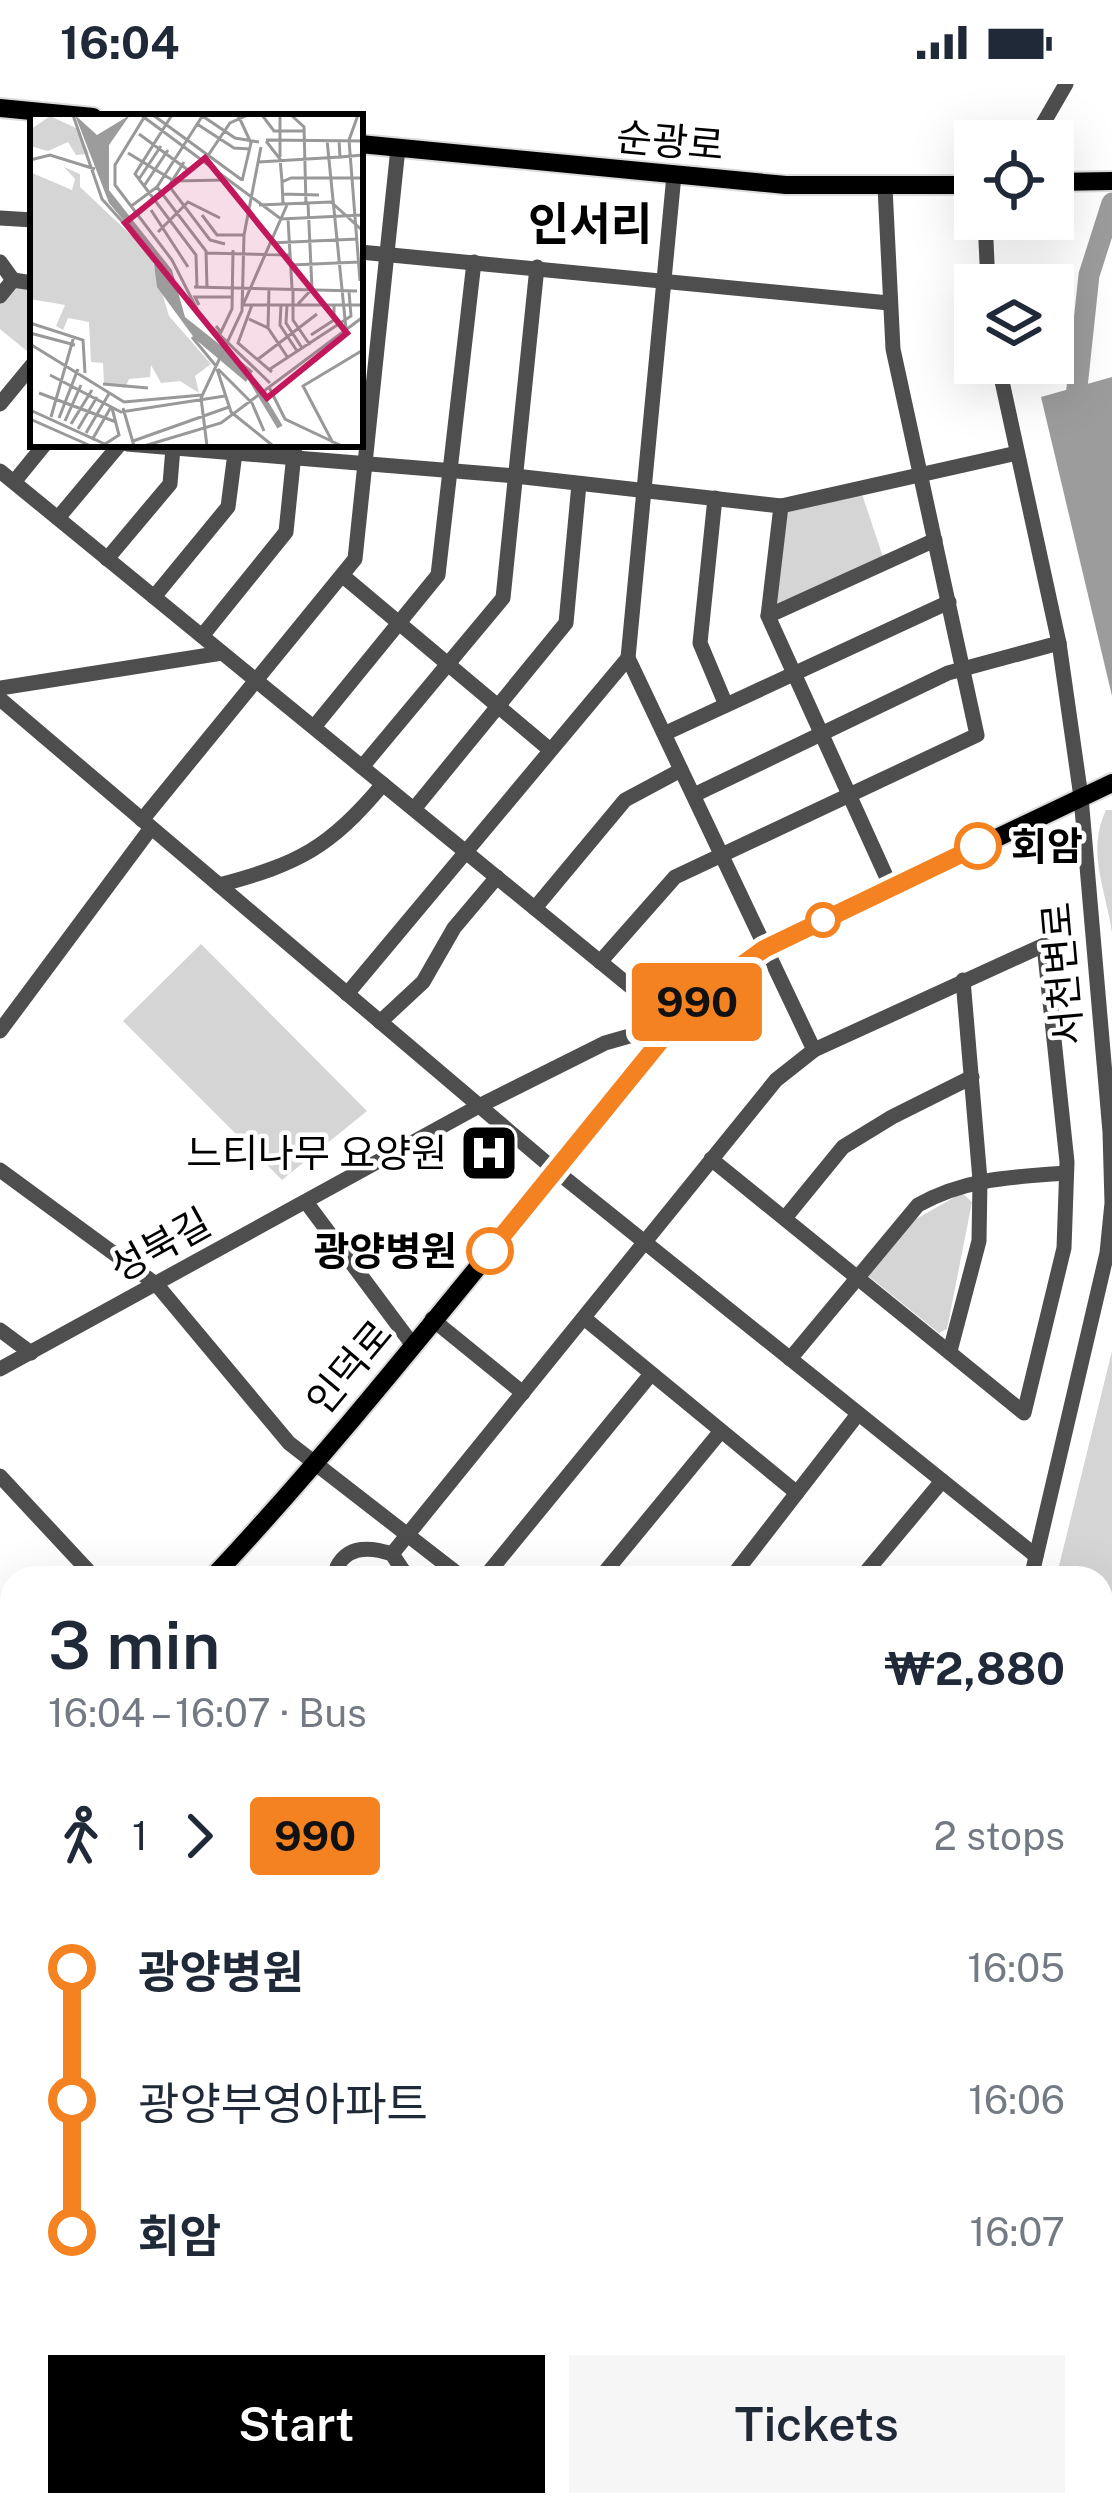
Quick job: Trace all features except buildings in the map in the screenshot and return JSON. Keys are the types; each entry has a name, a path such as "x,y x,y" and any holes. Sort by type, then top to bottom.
{"main road":[{"path":"0,108 62,114"},
{"name":"순광로","path":"363,144 834,187 954,185"},
{"path":"1074,182 1112,181"},
{"name":"인덕로","path":"222,1566 675,1023 721,980 764,949 1110,784"}],"street":[{"path":"1045,120 1066,84"},
{"path":"1,1027 147,824 355,559 398,148"},
{"path":"674,175 628,658 814,1050"},
{"path":"601,962 675,877 977,735 893,349 884,187"},
{"path":"0,218 30,220"},
{"path":"363,252 890,303"},
{"path":"0,262 13,280 30,283"},
{"path":"314,727 438,575 474,262"},
{"path":"362,767 503,598 537,267"},
{"path":"0,296 13,280"},
{"path":"0,404 30,368"},
{"name":"서천변로","path":"1002,384 1059,643 1081,797 1112,1204 1107,1253 1034,1566"},
{"path":"41,447 7,476 675,1023"},
{"path":"58,518 120,447"},
{"path":"160,447 236,453 295,451 367,465 515,476 781,506 1017,453"},
{"path":"107,559 170,484 173,448"},
{"path":"202,636 286,532 295,451"},
{"path":"154,597 228,508 236,453"},
{"path":"414,809 566,623 579,484"},
{"path":"716,498 700,643 726,705"},
{"path":"781,506 768,616 891,887"},
{"path":"768,616 935,540"},
{"path":"343,576 549,749"},
{"path":"666,733 949,602"},
{"path":"694,795 963,668 1059,643"},
{"path":"0,688 223,653"},
{"path":"347,994 628,658"},
{"path":"0,699 556,1171 1036,1556"},
{"path":"535,908 626,800 682,770"},
{"path":"219,885 280,869 310,852 354,819 383,784"},
{"path":"380,1022 423,982 454,928 497,877"},
{"path":"392,1555 524,1393 711,1160 776,1080 814,1050 1044,945 1066,1173 1064,1248 1024,1413 711,1160"},
{"path":"950,1351 980,1241 980,1180 963,980"},
{"name":"성북길","path":"0,1369 479,1106 605,1043 675,1023"},
{"path":"785,1218 843,1147 972,1077"},
{"path":"0,1170 157,1285 289,1442 448,1566"},
{"path":"790,1359 918,1205 980,1180 1066,1173"},
{"path":"306,1202 412,1343"},
{"path":"584,1318 796,1493"},
{"path":"432,1319 524,1393"},
{"path":"0,1330 31,1353"},
{"path":"494,1566 651,1374"},
{"path":"740,1566 858,1414"},
{"path":"611,1566 721,1431"},
{"path":"0,1476 84,1566"},
{"path":"871,1566 942,1481"},
{"path":"338,1566 348,1553 371,1549 392,1555 399,1566"}],"shaded area":[{"path":"13,280 30,283 30,354 0,329 0,296"},
{"path":"1112,377 1112,696 1041,397"},
{"path":"860,488 885,563 768,616 781,506"},
{"path":"1106,810 1112,810 1112,933 1098,856"},
{"path":"201,944 367,1111 282,1180 123,1021"},
{"path":"962,1193 972,1202 947,1329 939,1333 867,1275 916,1219"},
{"path":"1112,1351 1112,1566 1059,1566"}],"waterway":[{"path":"1080,414 1076,397 1089,275 1112,203"}],"bus line":[{"name":"990","path":"490,1251 675,1023 721,980 764,949 978,846"}],"place":[{"name":"회암","path":"978,846"},
{"name":"느티나무 요양원","path":"489,1153"},
{"name":"광양병원","path":"490,1251"}],"district":[{"name":"인서리","path":"590,223"}]}
